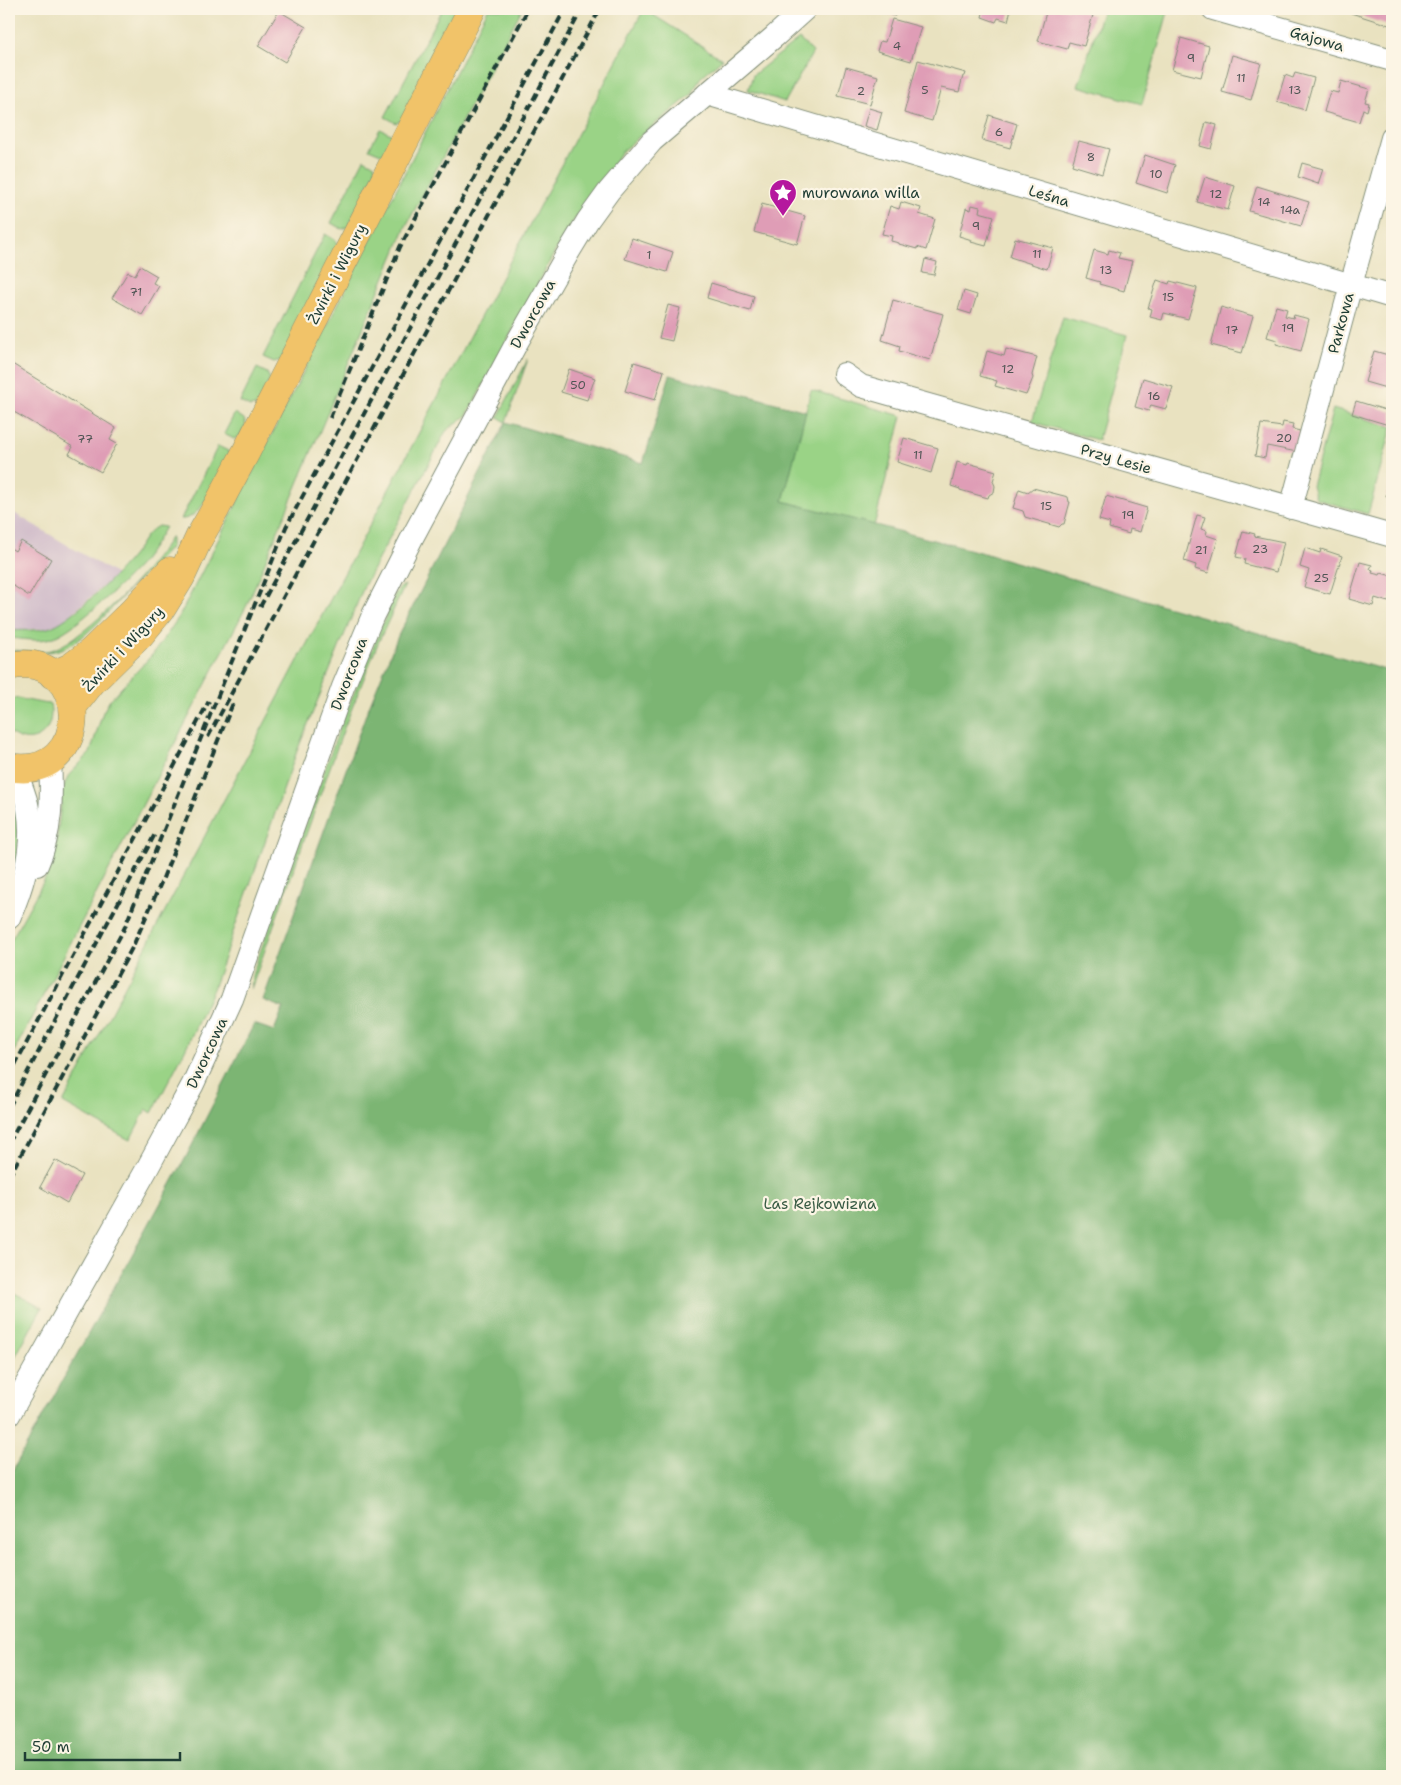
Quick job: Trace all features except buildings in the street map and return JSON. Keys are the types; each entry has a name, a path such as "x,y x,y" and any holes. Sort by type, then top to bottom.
{"main road":[{"name":"Żwirki i Wigury","path":"73,706 87,688 139,636 162,608 181,577 199,538 246,452 472,9"},
{"name":"Żwirki i Wigury","path":"53,674 71,667 103,641 152,592 199,538"},
{"path":"9,666 29,665 39,667 53,674 66,688 73,706 73,722 70,736 62,750 50,760 33,767 12,768"}],"street":[{"name":"Dworcowa","path":"9,1415 193,1084 232,999 343,687 373,615 516,344 588,220 609,191 652,141 805,9"},
{"name":"Gajowa","path":"1214,9 1392,60"},
{"name":"Leśna","path":"707,94 1392,297"},
{"name":"Parkowa","path":"1291,508 1392,138"},
{"name":"Przy Lesie","path":"844,374 861,386 1392,536"},
{"path":"12,904 36,867 45,842 50,809 50,760"},
{"path":"12,768 28,808 30,829 27,862 12,904"}],"shaded area":[{"path":"9,510 116,575 62,622 47,628 9,631"}],"green space":[{"path":"442,9 459,9 403,119 396,123 385,117"},
{"path":"488,9 522,9 406,226 247,605 9,1061 9,944 46,877 55,852 63,789 68,776 90,753 103,712 110,700 153,654 179,617"},
{"path":"644,9 722,59 700,78 692,94 623,150 565,233 467,415 446,431 365,584 297,751 213,989 185,1050 152,1113 146,1109 130,1140 63,1103"},
{"path":"1103,9 1156,9 1168,12 1142,104 1078,86"},
{"path":"799,39 813,52 785,102 748,90 753,75"},
{"path":"380,129 391,134 393,141 388,150 381,154 369,149"},
{"path":"364,159 375,165 375,172 348,227 342,229 331,223"},
{"path":"325,234 335,240 337,246 281,360 274,362 263,357"},
{"path":"1063,317 1127,335 1098,440 1032,422"},
{"path":"528,359 506,422 498,417"},
{"path":"257,368 267,373 270,379 256,406 250,407 240,402"},
{"name":"Las Rejkowizna","path":"670,375 806,411 783,501 991,555 1392,672 1392,1776 9,1776 9,1477 185,1159 254,1024 274,1031 283,1008 263,1000 366,714 398,636 506,422 643,463"},
{"path":"811,390 902,416 874,526 783,501"},
{"path":"1333,409 1392,427 1368,514 1316,499 1312,486"},
{"path":"235,413 244,419 246,425 240,436 234,439 224,434"},
{"path":"218,446 228,451 230,456 222,473 210,494 196,512 189,518 181,519"},
{"path":"158,526 165,527 142,562 112,593 72,626 61,634 46,639 9,638 9,631 48,628 68,617 116,574 147,535"},
{"path":"171,536 171,547 87,633 68,646 58,650 38,652 54,649 83,631 118,600 151,564"},
{"path":"405,585 378,643 344,728 251,989 252,975 340,727 395,594"},
{"path":"9,650 38,652 22,652 9,652"},
{"path":"9,698 50,704 50,722 41,735 27,739 19,738 10,733"},
{"path":"9,790 19,806 22,835 18,863 9,871"},
{"path":"9,1290 42,1308 14,1359 9,1358"}],"railway":[{"path":"330,418 400,247 528,9"},
{"path":"9,1143 124,929 286,527 565,9"},
{"path":"260,607 582,9"},
{"path":"208,737 600,9"},
{"path":"9,1076 209,701"},
{"path":"9,1177 133,946 161,883 233,703"},
{"path":"9,1107 155,834"}],"place":[{"name":"murowana willa","path":"783,217"}]}
